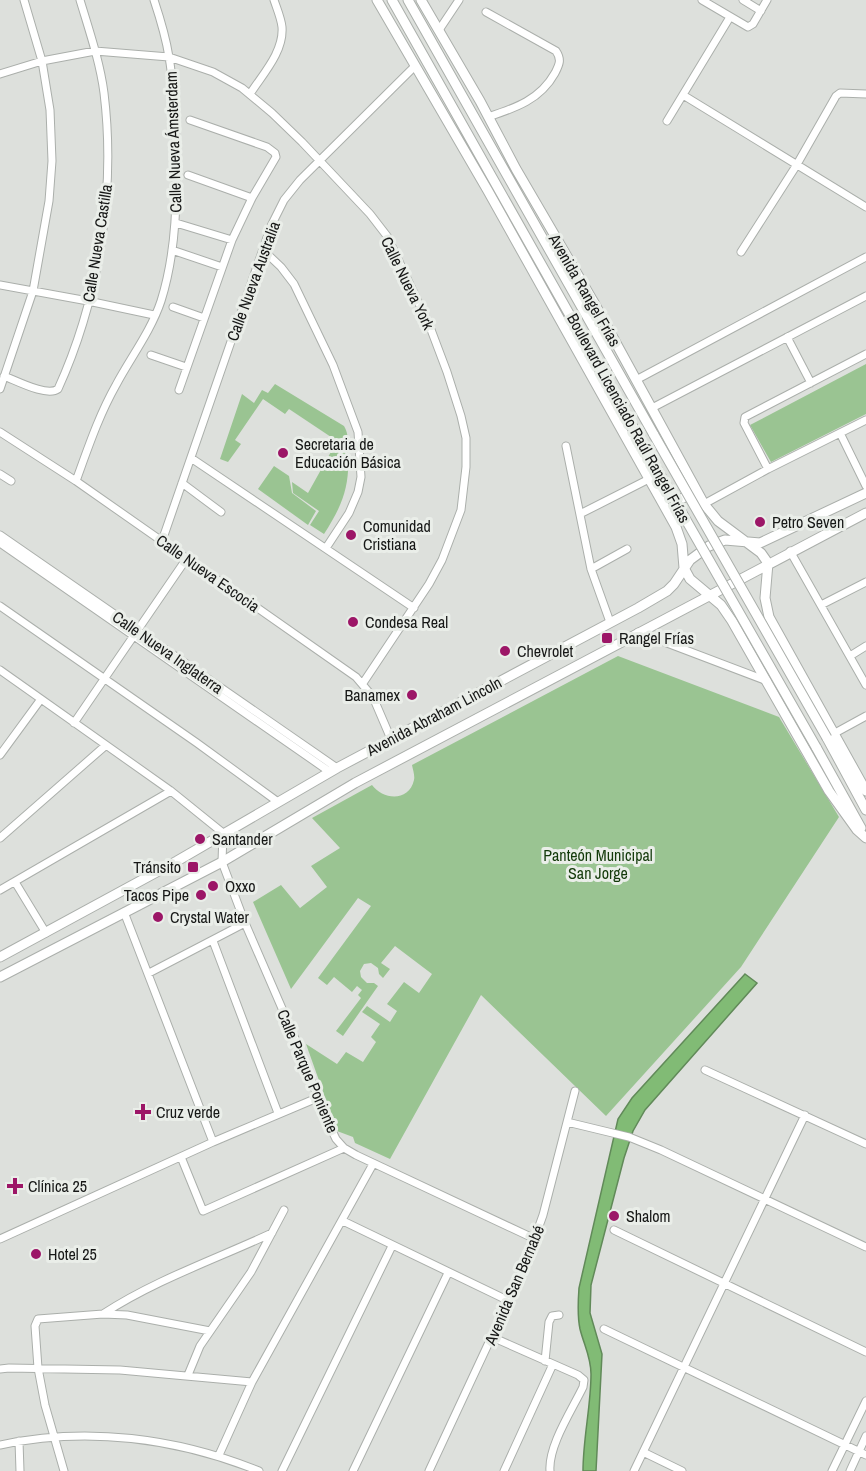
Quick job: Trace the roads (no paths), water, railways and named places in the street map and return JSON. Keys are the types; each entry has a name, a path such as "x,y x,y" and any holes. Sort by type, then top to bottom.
{"main road":[{"path":"377,0 669,513 680,535 684,568 690,579 721,605 732,621 829,791 856,830 866,838"},
{"name":"Boulevard Licenciado Raúl Rangel Frías","path":"392,0 866,838"},
{"name":"Boulevard Licenciado Raúl Rangel Frías","path":"408,0 654,435 831,735 866,810"},
{"name":"Avenida Rangel Frías","path":"421,0 582,281 703,501 718,521 761,553 768,563"},
{"path":"400,15 446,120"},
{"path":"416,15 470,83"},
{"path":"582,281 607,351"},
{"path":"545,294 597,360"},
{"path":"657,492 674,498 684,493 687,488 687,472"},
{"name":"Avenida Abraham Lincoln","path":"0,957 334,770 667,591 696,555 709,546 725,540 760,543 866,493"},
{"path":"669,513 673,505 688,495 703,501"},
{"path":"0,977 222,862 355,783 790,551 866,513"},
{"path":"768,563 765,598 769,617 796,664 831,735 866,791"},
{"path":"764,678 764,667 772,657 785,653 791,655"},
{"path":"764,678 776,681 786,676 796,664"}],"street":[{"path":"0,389 33,291 49,201 52,161 50,110 42,61 24,0"},
{"name":"Calle Nueva Castilla","path":"4,376 45,392 56,392 62,382 85,319 97,258 107,181 107,132 104,92 80,0"},
{"name":"Calle Nueva Ámsterdam","path":"76,481 103,410 146,335 161,301 172,250 176,223 175,120 170,57 154,0"},
{"path":"250,94 275,56 280,43 282,26 274,0"},
{"path":"439,30 459,0"},
{"path":"702,0 748,27 753,24 768,0"},
{"path":"743,0 761,11"},
{"path":"486,12 556,51 560,58 559,65 546,87 527,102 488,117"},
{"path":"667,121 730,17"},
{"name":"Calle Nueva York","path":"0,74 42,61 95,51 170,57 213,72 250,94 302,142 370,214 387,236 430,327 461,416 466,438 466,466 461,510 442,560 414,608 363,683"},
{"name":"Calle Nueva Australia","path":"162,541 271,226 284,200 300,180 415,66"},
{"path":"741,252 796,166 838,93 866,93"},
{"path":"683,95 866,207"},
{"path":"179,390 232,240 276,155 267,147 190,120"},
{"path":"188,175 252,198"},
{"path":"176,223 232,240"},
{"path":"172,250 222,267"},
{"path":"263,250 281,267 294,284 333,365 358,432 361,477 358,492 349,513 326,548"},
{"path":"636,380 866,257"},
{"path":"0,285 154,315"},
{"path":"652,408 866,296"},
{"path":"173,307 204,318"},
{"path":"787,337 811,383"},
{"path":"768,469 744,419 747,415 866,354"},
{"path":"151,355 186,367"},
{"path":"703,501 866,420"},
{"name":"Calle Nueva Escocia","path":"0,432 76,481 363,683 380,711 391,739"},
{"path":"840,433 866,486"},
{"path":"566,446 591,569 610,622"},
{"path":"191,458 414,608"},
{"path":"0,474 11,481"},
{"path":"580,514 649,478"},
{"path":"182,483 221,512"},
{"name":"Calle Nueva Inglaterra","path":"0,535 334,770"},
{"name":"Calle Nueva Inglaterra","path":"0,543 135,632"},
{"path":"591,569 627,549"},
{"path":"790,551 866,685"},
{"path":"74,723 187,558"},
{"path":"821,605 866,582"},
{"path":"0,606 278,802"},
{"path":"638,632 764,678"},
{"path":"850,656 866,646"},
{"path":"0,670 171,791 223,833 222,862"},
{"path":"0,755 41,699"},
{"path":"831,735 866,716"},
{"path":"0,838 105,746"},
{"path":"0,890 171,791"},
{"name":"Calle Parque Poniente","path":"222,862 331,1131 344,1148 536,1239"},
{"path":"15,882 46,933"},
{"path":"124,912 213,1142"},
{"path":"149,973 245,923"},
{"path":"213,941 278,1113"},
{"path":"705,1070 866,1144"},
{"name":"Avenida San Bernabé","path":"429,1471 536,1239 575,1091"},
{"path":"0,1239 278,1113 317,1098"},
{"path":"634,1471 805,1115"},
{"path":"567,1122 629,1137 688,1162 866,1247"},
{"path":"181,1157 203,1211 344,1148"},
{"path":"219,1455 252,1382 374,1164"},
{"path":"188,1375 196,1355 251,1272 284,1210"},
{"path":"343,1221 509,1301"},
{"path":"614,1230 866,1352"},
{"path":"102,1314 151,1287 272,1233"},
{"path":"282,1471 392,1246"},
{"path":"353,1471 448,1273"},
{"path":"64,1471 53,1436 38,1368 36,1321 41,1318 102,1314 128,1315 210,1331"},
{"path":"504,1471 549,1362 549,1322 552,1316 559,1315"},
{"path":"604,1329 862,1453"},
{"path":"492,1337 578,1375 584,1380 583,1387 550,1455 550,1471"},
{"path":"0,1369 120,1370 252,1382"},
{"path":"832,1471 866,1401"},
{"path":"0,1445 53,1436 131,1438 219,1455 259,1471"},
{"path":"850,1471 862,1453 866,1436"},
{"path":"19,1441 20,1471"},
{"path":"643,1452 682,1471"}],"place":[{"name":"Secretaria de Educación Básica","path":"283,453"},
{"name":"Petro Seven","path":"760,522"},
{"name":"Comunidad Cristiana","path":"351,535"},
{"name":"Condesa Real","path":"353,622"},
{"name":"Rangel Frías","path":"607,638"},
{"name":"Chevrolet","path":"505,651"},
{"name":"Banamex","path":"412,695"},
{"name":"Santander","path":"200,839"},
{"name":"Tránsito","path":"193,867"},
{"name":"Oxxo","path":"213,886"},
{"name":"Tacos Pipe","path":"201,895"},
{"name":"Crystal Water","path":"158,917"},
{"name":"Cruz verde","path":"143,1112"},
{"name":"Clínica 25","path":"15,1186"},
{"name":"Shalom","path":"614,1216"},
{"name":"Hotel 25","path":"36,1254"}],"park label":[{"name":"Panteón Municipal San Jorge","path":"598,864"}]}
